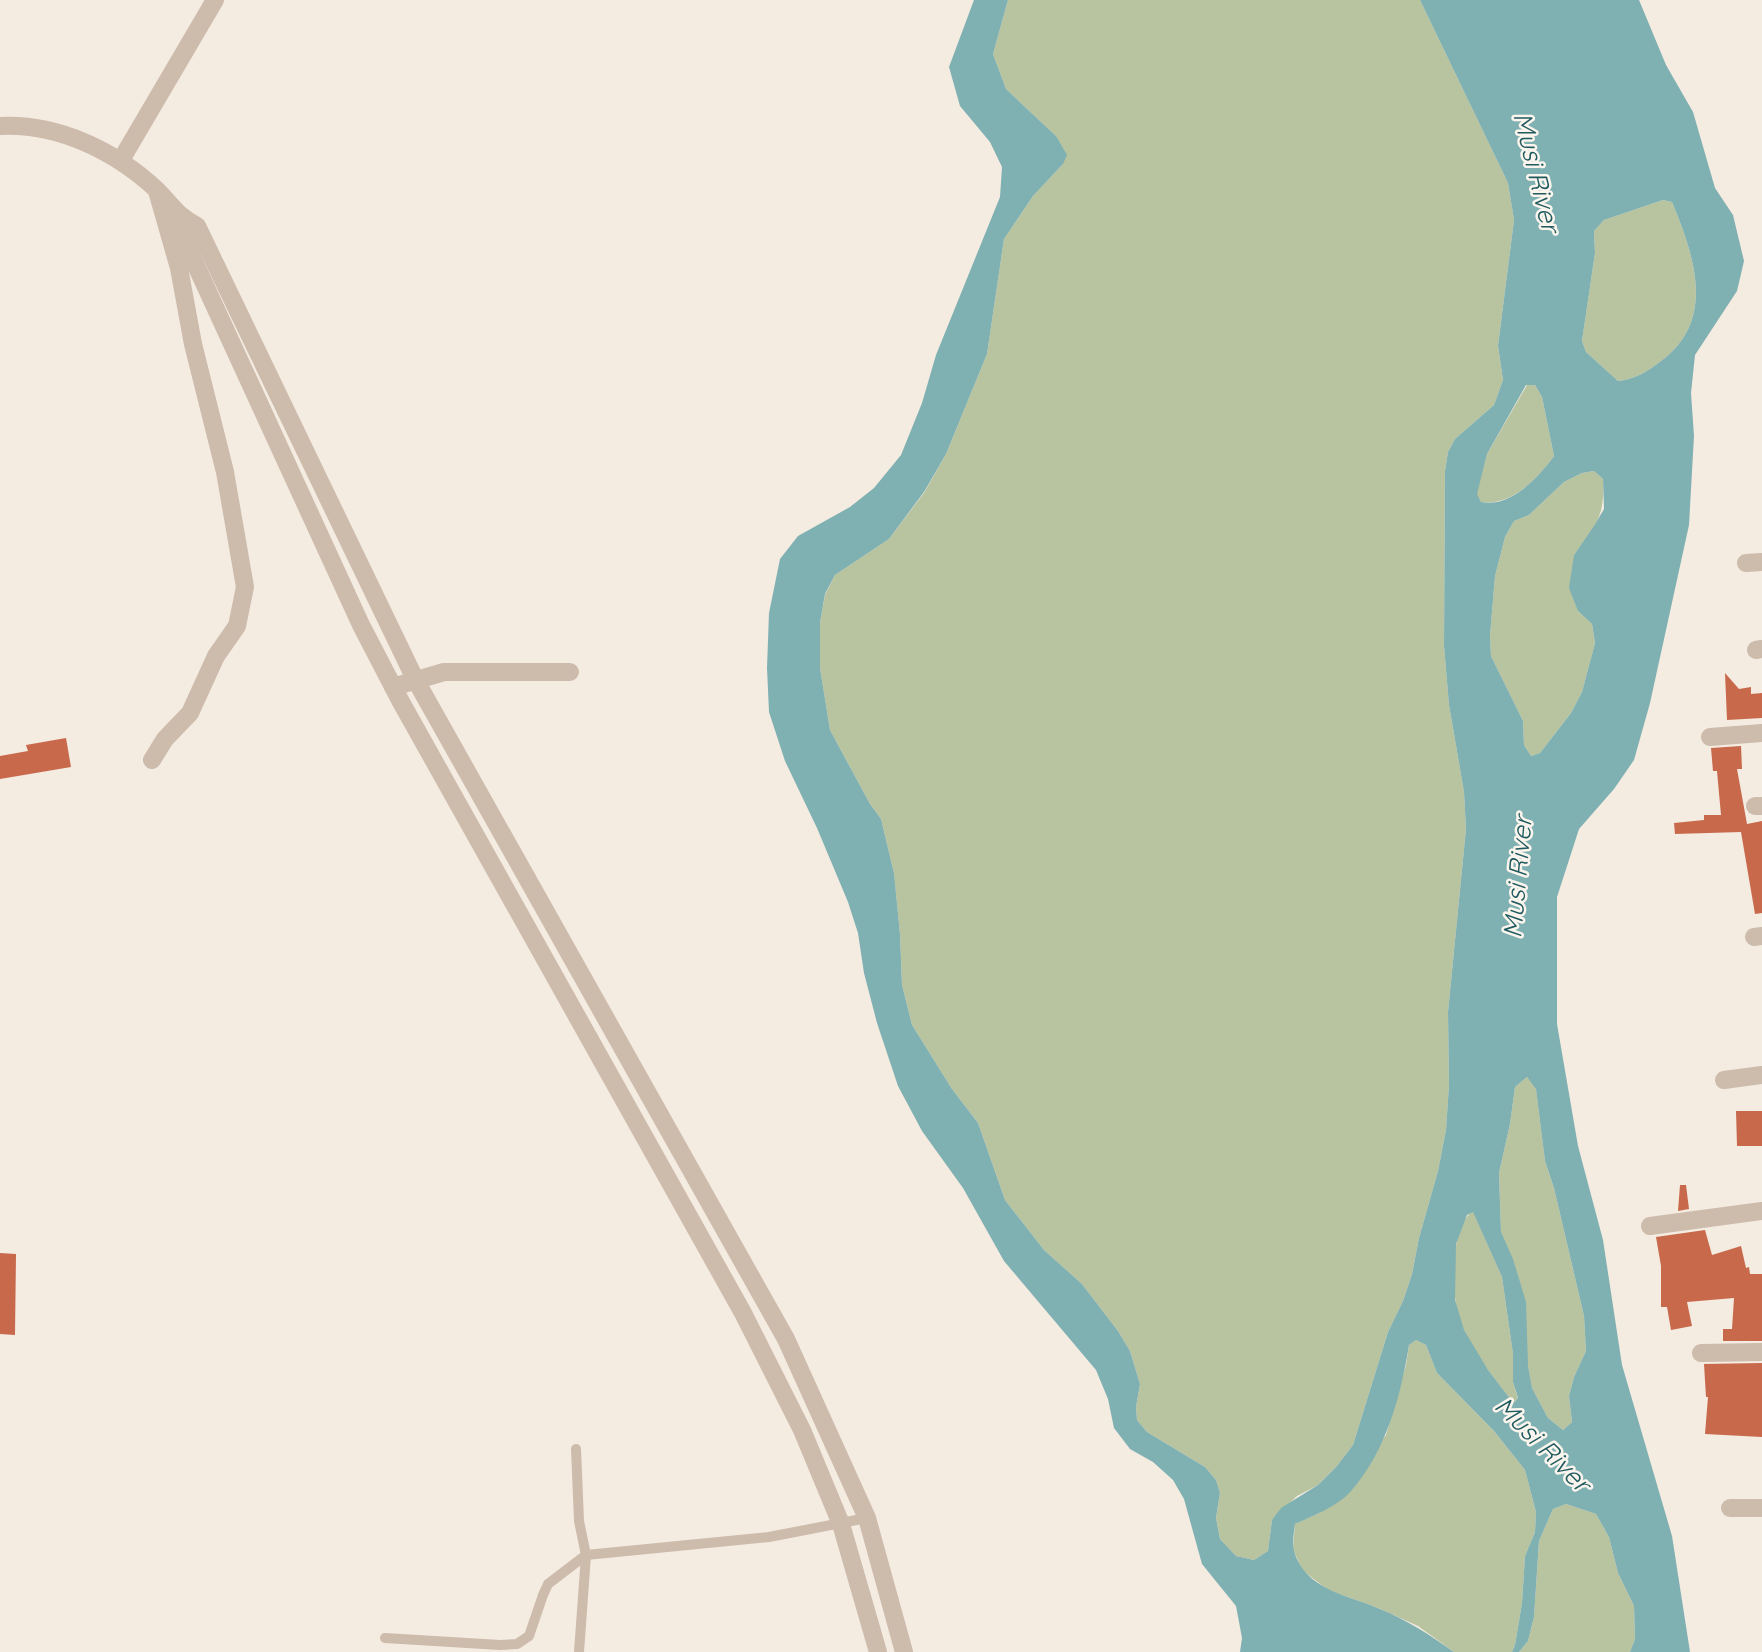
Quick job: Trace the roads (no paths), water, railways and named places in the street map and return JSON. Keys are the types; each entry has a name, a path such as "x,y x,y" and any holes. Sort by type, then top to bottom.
{"street":[{"path":"121,160 215,0"},
{"path":"0,126 13,125 60,132 121,160 157,191 182,219 197,226 415,679 786,1339 867,1518 904,1652"},
{"path":"152,760 165,739 190,713 216,656 236,626 245,587 225,472 193,344 179,268 157,191"},
{"path":"182,219 182,235 361,625 393,687 743,1313 802,1430 841,1524 878,1652"},
{"path":"393,687 444,672 570,672"},
{"path":"1710,737 1762,733"},
{"path":"1724,1080 1762,1075"},
{"path":"1650,1226 1762,1212"},
{"path":"1702,1353 1762,1352"},
{"path":"1730,1508 1762,1508"}],"lane":[{"path":"576,1448 579,1521 586,1556 579,1652"},
{"path":"385,1638 517,1644 529,1636 548,1584 586,1556 769,1537 867,1518"}],"water":[{"name":"Musi River","path":"974,0 1008,0 993,54 1006,89 1056,136 1067,155 1063,164 1033,196 1004,239 987,354 946,454 924,492 889,539 835,575 825,594 820,623 820,668 830,730 881,819 894,873 902,985 912,1025 952,1089 978,1123 1005,1200 1044,1250 1082,1284 1130,1351 1140,1384 1137,1420 1147,1432 1205,1467 1216,1480 1220,1493 1216,1518 1220,1539 1236,1556 1254,1560 1268,1551 1272,1520 1281,1508 1318,1485 1353,1445 1388,1332 1412,1274 1446,1130 1449,1085 1448,1012 1466,829 1464,792 1449,705 1444,646 1445,471 1448,452 1455,439 1494,405 1503,380 1498,346 1514,220 1508,183 1420,0 1639,0 1666,65 1693,112 1715,188 1733,215 1744,261 1737,291 1695,355 1691,393 1694,436 1689,525 1650,703 1634,760 1614,789 1579,829 1557,897 1557,1024 1578,1146 1603,1240 1622,1365 1672,1536 1690,1652 1630,1652 1635,1639 1634,1606 1618,1573 1609,1537 1596,1514 1566,1504 1553,1509 1539,1541 1534,1617 1528,1641 1519,1652 1512,1652 1522,1603 1525,1556 1535,1532 1536,1512 1525,1470 1494,1431 1437,1373 1426,1345 1416,1340 1409,1345 1396,1403 1374,1459 1346,1496 1325,1510 1295,1524 1293,1548 1300,1564 1318,1583 1400,1618 1454,1652 1240,1652 1242,1638 1236,1606 1202,1564 1184,1499 1173,1480 1153,1462 1130,1449 1114,1428 1108,1399 1096,1370 1004,1261 963,1188 922,1131 898,1086 877,1023 864,973 858,933 848,902 785,761 769,712 769,613 780,559 798,536 850,507 874,488 901,455 922,403 936,355 1000,197 1002,167 990,142 960,106 949,67","holes":["1663,200 1672,202 1687,243 1696,286 1695,307 1689,326 1678,345 1646,371 1630,379 1618,381 1586,352 1582,341 1595,253 1594,231 1604,220","1526,385 1535,385 1542,397 1554,456 1522,490 1492,503 1481,502 1477,494 1487,454","1594,471 1603,479 1604,509 1574,555 1569,588 1578,611 1592,624 1595,643 1582,692 1571,713 1540,753 1531,756 1524,745 1523,721 1491,656 1495,576 1505,537 1514,521 1529,515 1564,482 1582,473","1527,1077 1536,1089 1545,1161 1554,1188 1584,1316 1586,1351 1569,1396 1572,1422 1563,1430 1548,1418 1532,1388 1528,1366 1526,1302 1513,1259 1501,1232 1499,1173 1515,1087","1473,1212 1502,1277 1513,1354 1513,1382 1518,1398 1515,1402 1488,1370 1464,1330 1455,1300 1456,1244 1467,1215"]}]}
